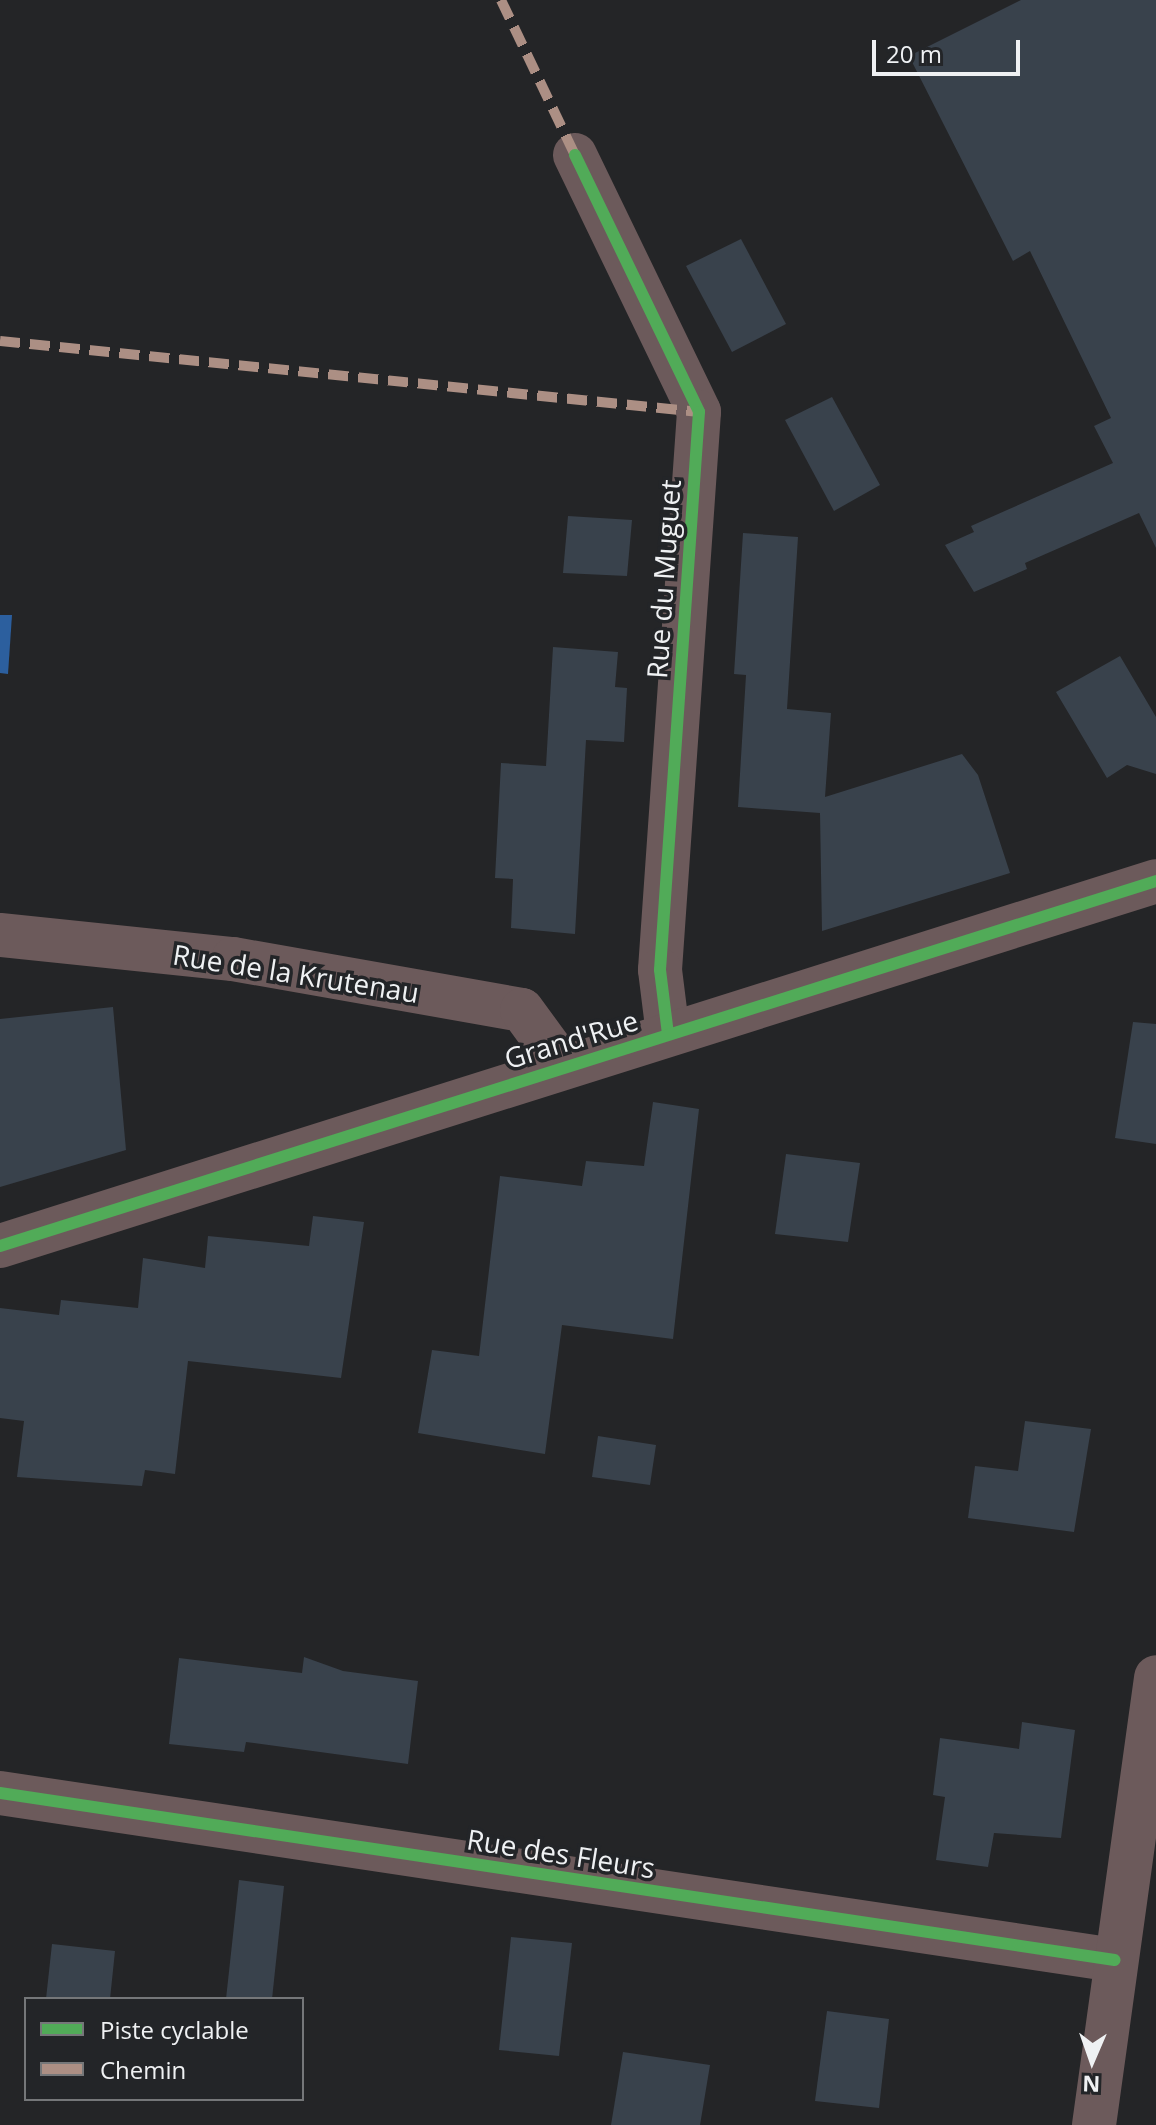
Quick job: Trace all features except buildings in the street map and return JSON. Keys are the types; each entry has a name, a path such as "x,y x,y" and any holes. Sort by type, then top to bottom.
{"street":[{"name":"Rue du Muguet","path":"575,155 699,412 660,970 668,1034"},
{"name":"Grand'Rue","path":"0,1246 1156,881"},
{"name":"Rue de la Krutenau","path":"0,935 233,959 522,1010 563,1066"},
{"path":"1094,2125 1156,1677"},
{"name":"Rue des Fleurs","path":"0,1793 1115,1960"}],"water":[{"path":"0,615 12,615 8,674 0,673"}],"marked path":[{"path":"501,0 575,155"},
{"path":"0,341 699,412"}],"cycle path":[{"path":"575,155 699,412 660,970 668,1034"},
{"path":"0,1246 1156,881"},
{"path":"0,1793 1115,1960"}]}
